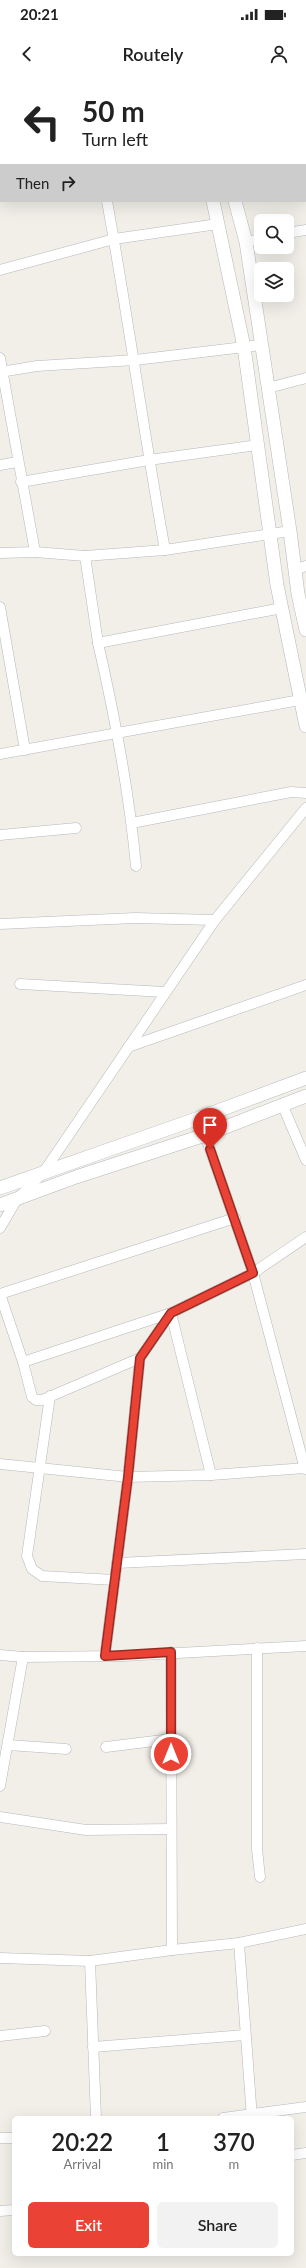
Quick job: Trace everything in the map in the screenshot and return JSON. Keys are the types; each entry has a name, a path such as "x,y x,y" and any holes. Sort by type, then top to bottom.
{"street":[{"path":"107,202 135,360 149,460 165,550"},
{"path":"213,202 244,347 269,536 282,608 303,699 306,726"},
{"path":"235,202 246,242 290,531 300,568 298,594 306,630"},
{"path":"0,270 114,239 218,224"},
{"path":"294,233 306,230"},
{"path":"246,242 254,240"},
{"path":"1,372 38,366 135,360 261,345"},
{"path":"0,358 1,372 17,462 35,552"},
{"path":"268,388 306,378"},
{"path":"21,482 149,460 258,445"},
{"path":"0,465 17,462"},
{"path":"0,552 35,552 85,556 165,550 269,536 290,531"},
{"path":"85,556 98,643 118,732 132,823 136,866"},
{"path":"0,608 1,622 25,750"},
{"path":"98,643 282,608"},
{"path":"0,754 303,699"},
{"path":"132,823 291,792 306,793"},
{"path":"0,1228 17,1199 43,1172 215,920 306,808"},
{"path":"0,835 76,828"},
{"path":"0,924 135,918 215,920"},
{"path":"20,984 165,992"},
{"path":"128,1047 306,985"},
{"path":"0,1188 196,1119 306,1078"},
{"path":"0,1205 76,1177 205,1135 306,1096"},
{"path":"282,1104 306,1160"},
{"path":"0,1464 40,1470 128,1477 211,1475 306,1468 253,1273 205,1135"},
{"path":"140,1358 42,1400 36,1400 32,1397 23,1362 0,1294 235,1218"},
{"path":"23,1362 171,1313 253,1273 306,1238"},
{"path":"105,1656 128,1477 140,1358 171,1313"},
{"path":"171,1313 211,1475"},
{"path":"50,1396 27,1556 32,1569 42,1576 115,1580"},
{"path":"117,1563 306,1554"},
{"path":"0,1655 23,1657 105,1656 306,1646"},
{"path":"257,1648 258,1850 260,1877"},
{"path":"171,1652 172,1950"},
{"path":"0,1786 23,1657"},
{"path":"106,1747 171,1739"},
{"path":"8,1745 66,1748"},
{"path":"0,1817 86,1830 171,1829"},
{"path":"0,1958 90,1961 239,1943 306,1929"},
{"path":"239,1943 252,2116 306,2107"},
{"path":"90,1961 96,2116"},
{"path":"0,2036 45,2031"},
{"path":"93,2047 245,2035"},
{"path":"0,2138 12,2138"},
{"path":"294,2155 306,2153"},
{"path":"0,2211 12,2210"}],"route":[{"path":"171,1754 171,1652 105,1656 128,1477 140,1358 171,1313 253,1273 210,1149"}]}
